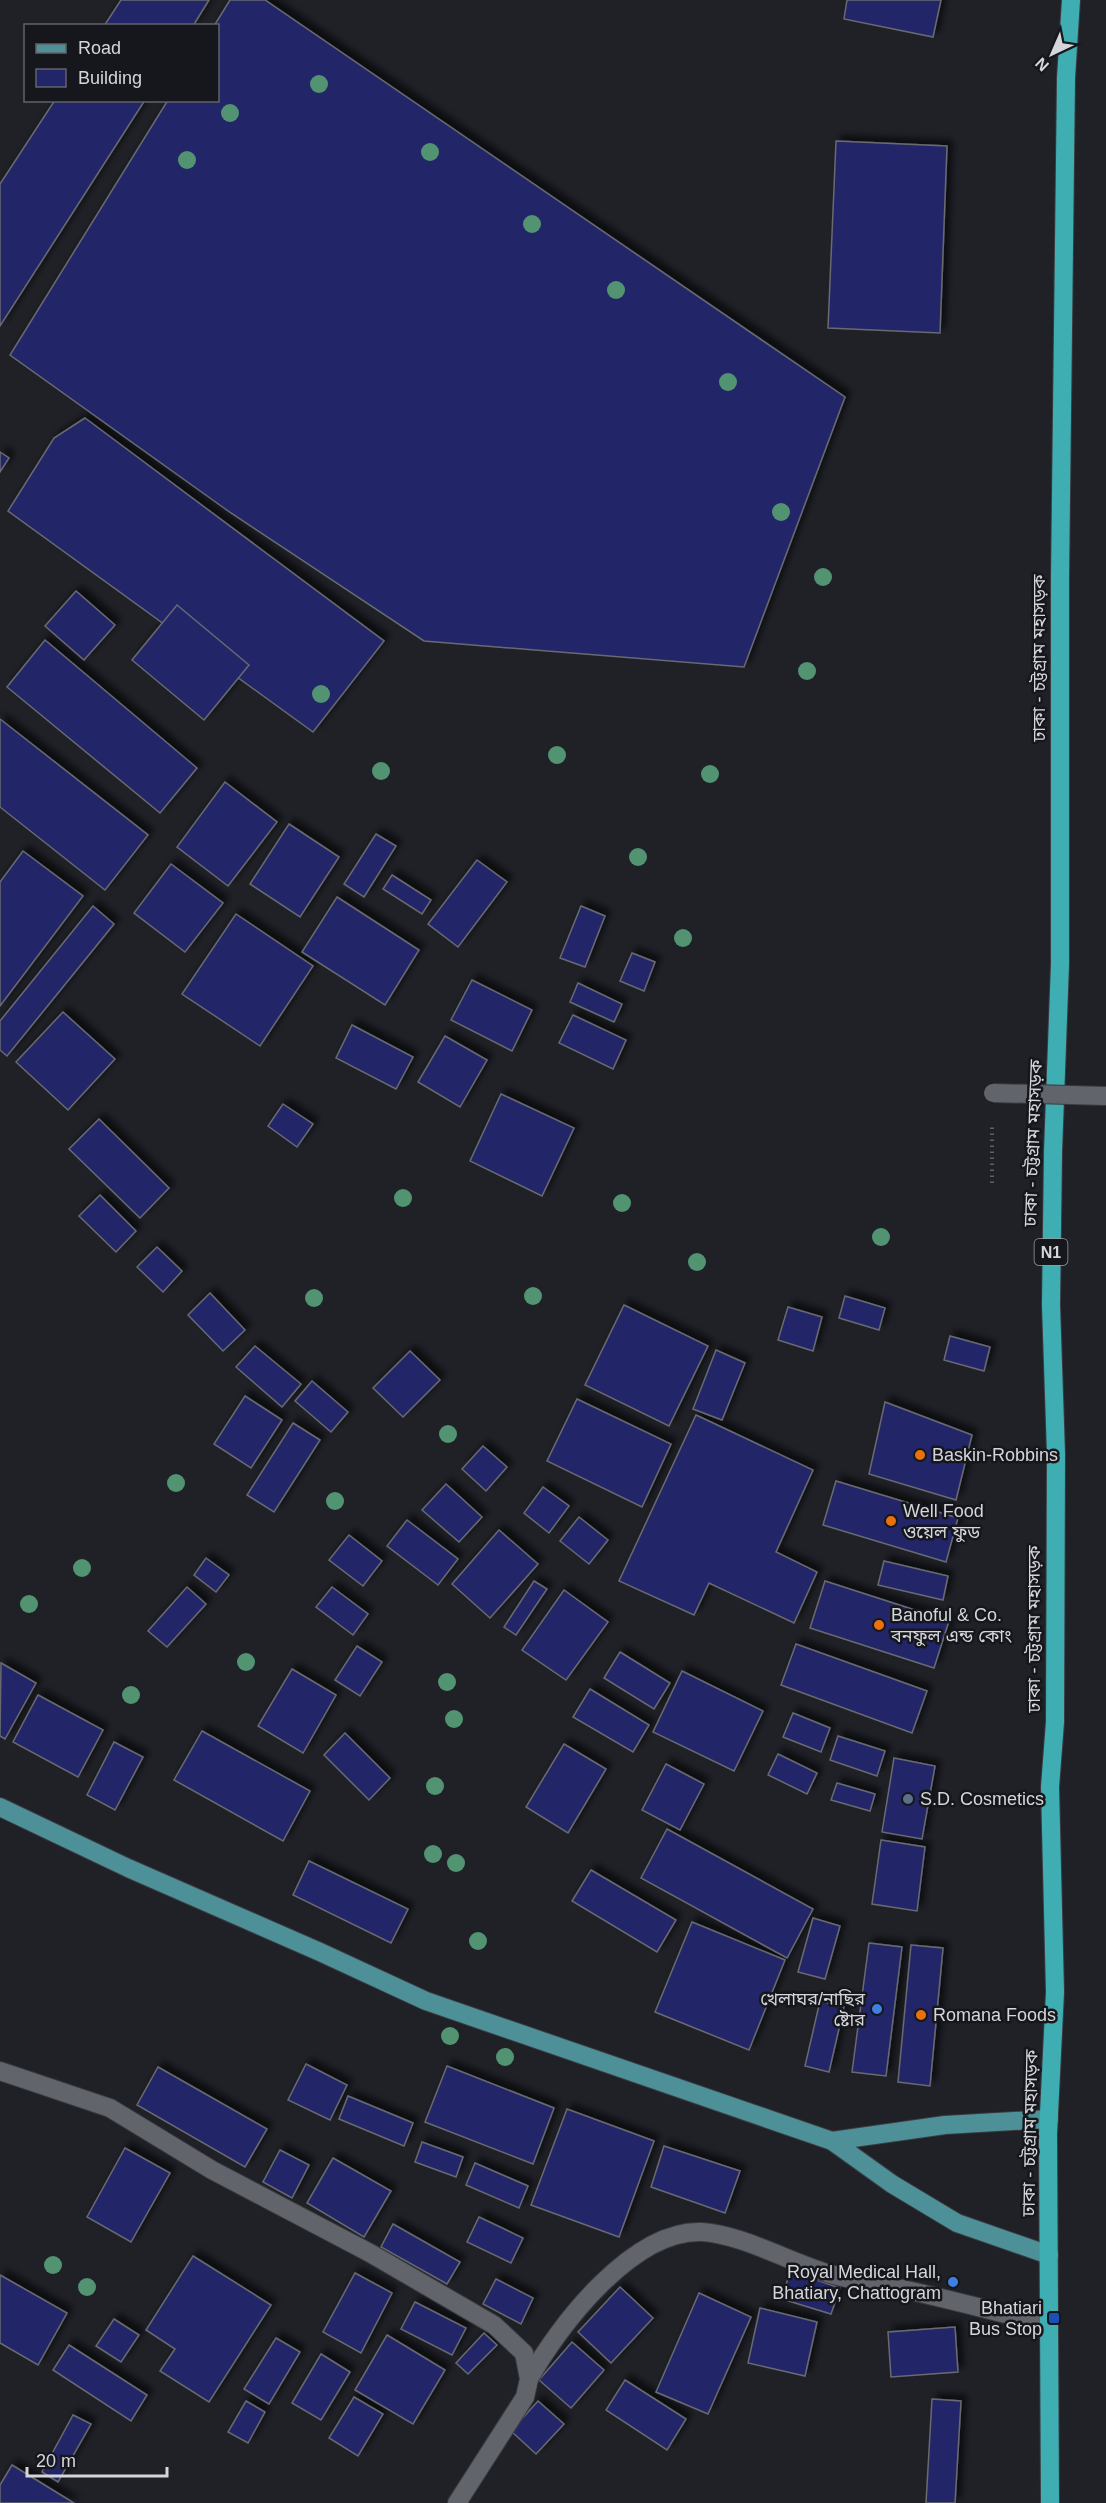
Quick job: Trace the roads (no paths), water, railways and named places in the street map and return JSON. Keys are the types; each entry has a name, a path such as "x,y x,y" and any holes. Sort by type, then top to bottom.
{"highway":[{"name":"ঢাকা - চট্টগ্রাম মহাসড়ক","path":"1050,2503 1049,2119 1055,1992 1050,1787 1055,1722 1056,1465 1051,1305 1053,1152 1060,964 1060,580 1066,78 1071,0"}],"main road":[{"path":"0,1807 128,1868 426,2001 832,2141 892,2184 957,2223 1048,2255"},
{"path":"832,2141 945,2124 1049,2119"}],"street":[{"path":"993,1093 1106,1096"},
{"path":"0,2070 110,2108 212,2170 370,2253 494,2325 524,2353 529,2379"},
{"path":"457,2503 525,2397 529,2379 546,2348 590,2297 628,2260 651,2245 687,2233 704,2232 735,2240 828,2274 916,2292 1048,2325"}],"place":[{"name":"Baskin-Robbins","path":"920,1455"},
{"name":"Well Food ওয়েল ফুড","path":"891,1521"},
{"name":"Banoful & Co. বনফুল এন্ড কোং","path":"879,1625"},
{"name":"S.D. Cosmetics","path":"908,1799"},
{"name":"খেলাঘর/নাছির ষ্টোর","path":"877,2009"},
{"name":"Romana Foods","path":"921,2015"},
{"name":"Royal Medical Hall, Bhatiary, Chattogram","path":"953,2282"},
{"name":"Bhatiari Bus Stop","path":"1054,2318"}]}
